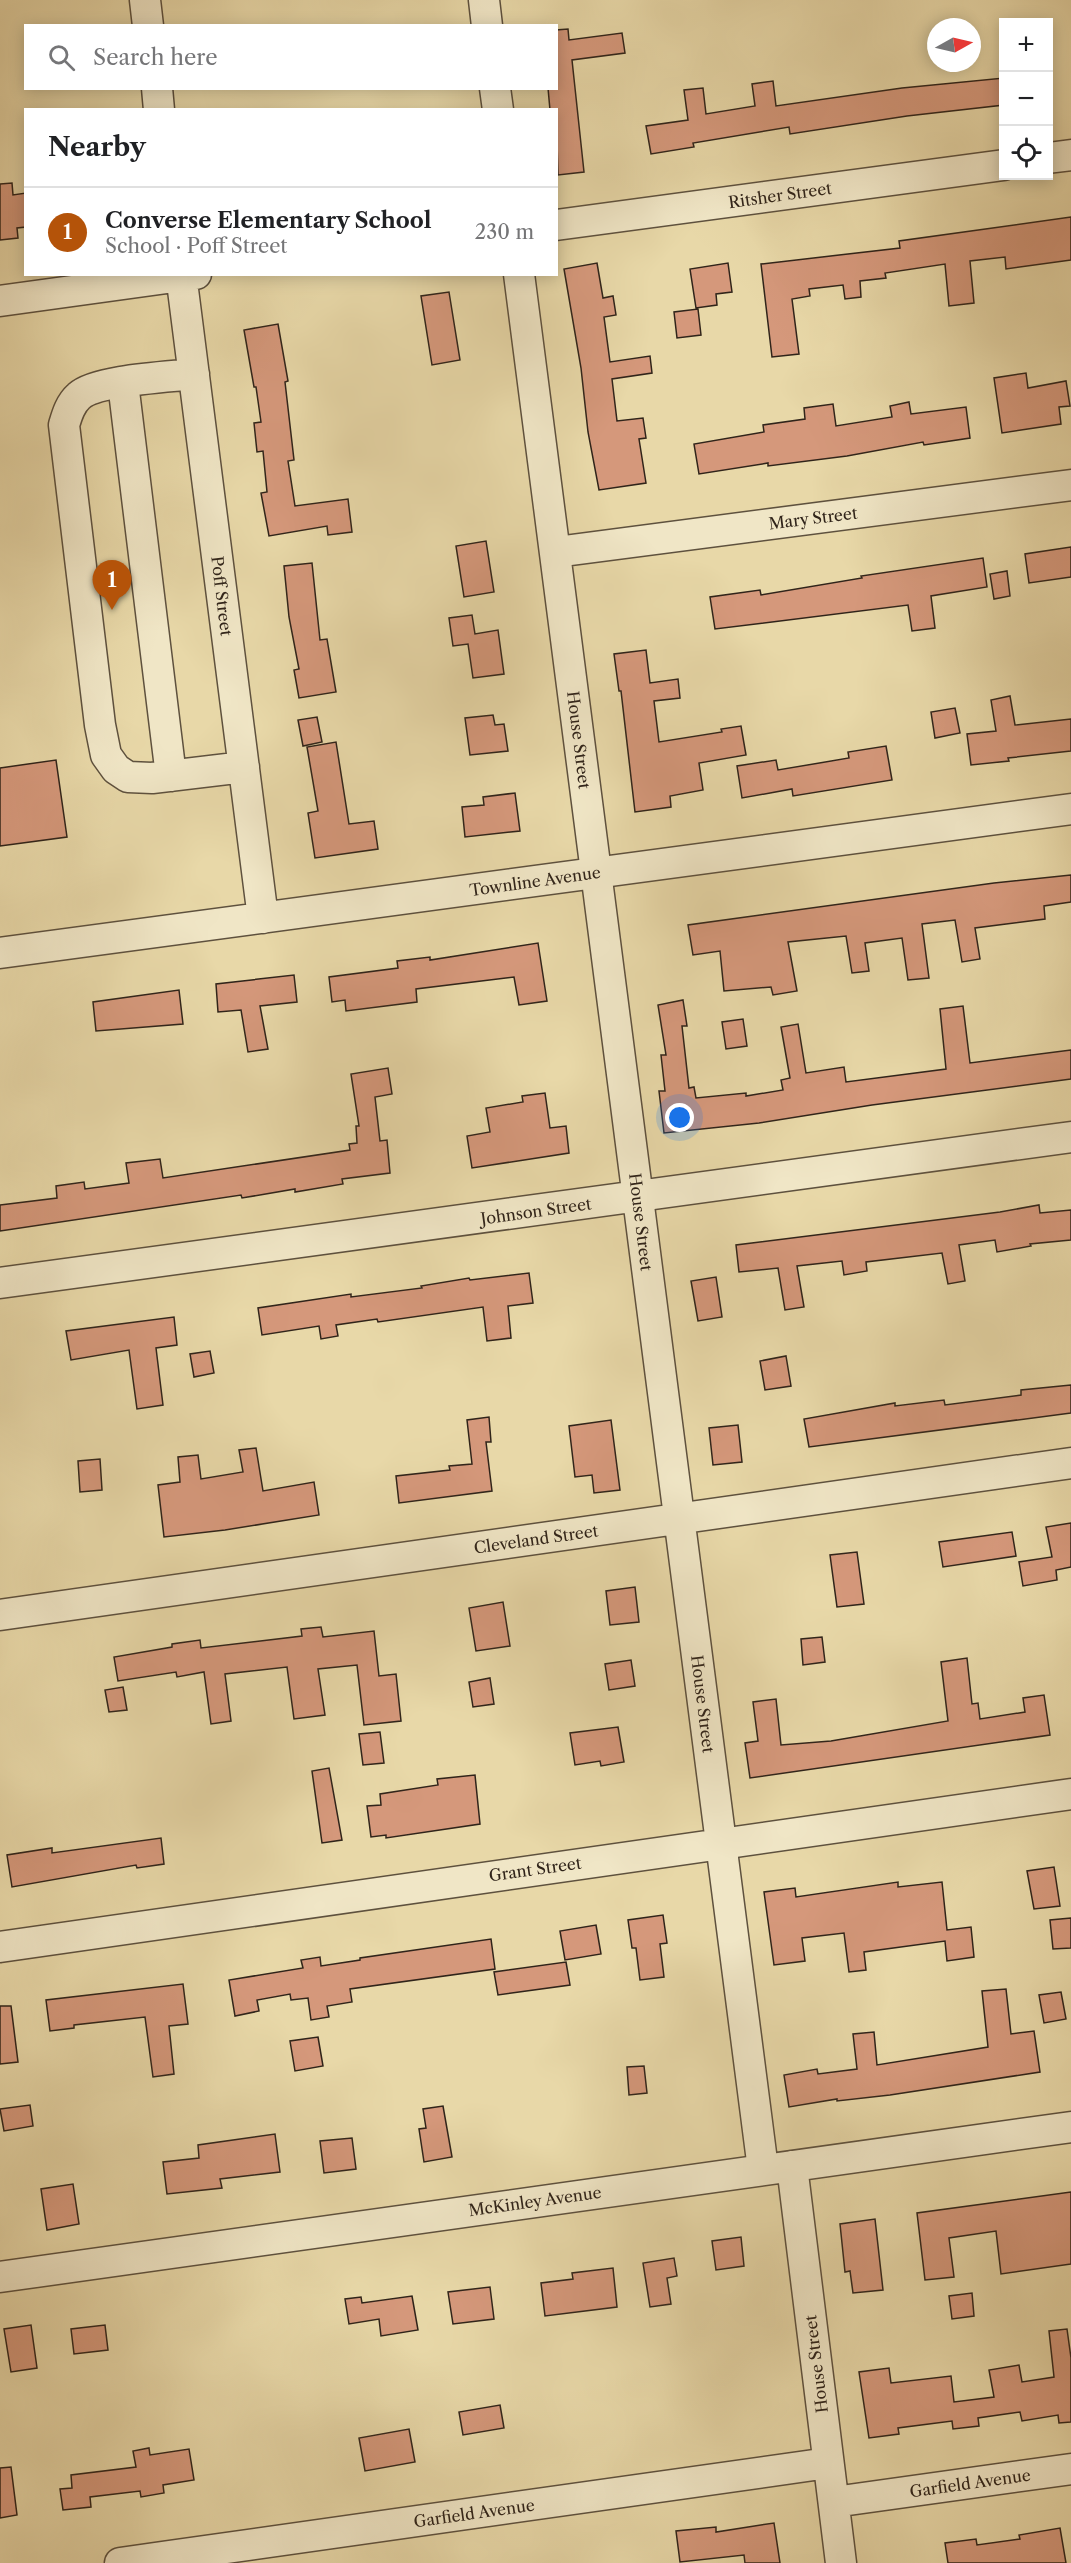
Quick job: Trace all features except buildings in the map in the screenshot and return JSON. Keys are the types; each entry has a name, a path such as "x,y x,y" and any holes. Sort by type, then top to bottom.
{"street":[{"path":"145,0 148,24"},
{"path":"484,0 487,24"},
{"path":"157,90 159,108"},
{"path":"495,90 498,108"},
{"path":"1053,157 1071,155"},
{"name":"Ritsher Street","path":"558,225 999,166"},
{"path":"0,301 179,276"},
{"name":"Poff Street","path":"186,276 194,374 263,918"},
{"name":"House Street","path":"519,276 763,2169"},
{"path":"194,374 101,386 80,395 69,410 64,425 96,690 106,754 116,769 128,777 171,776 244,767"},
{"path":"123,383 171,776"},
{"name":"Mary Street","path":"555,552 1071,485"},
{"name":"Townline Avenue","path":"0,953 1071,809"},
{"name":"Johnson Street","path":"0,1283 1071,1137"},
{"name":"Cleveland Street","path":"0,1615 1071,1464"},
{"name":"Grant Street","path":"0,1947 721,1842 1071,1794"},
{"name":"McKinley Avenue","path":"0,2277 1071,2127"},
{"name":"House Street","path":"792,2166 842,2563"},
{"name":"Garfield Avenue","path":"120,2563 828,2463"},
{"name":"Garfield Avenue","path":"834,2502 1071,2469"}],"place":[{"name":"Converse Elementary School","path":"112,610"}]}
